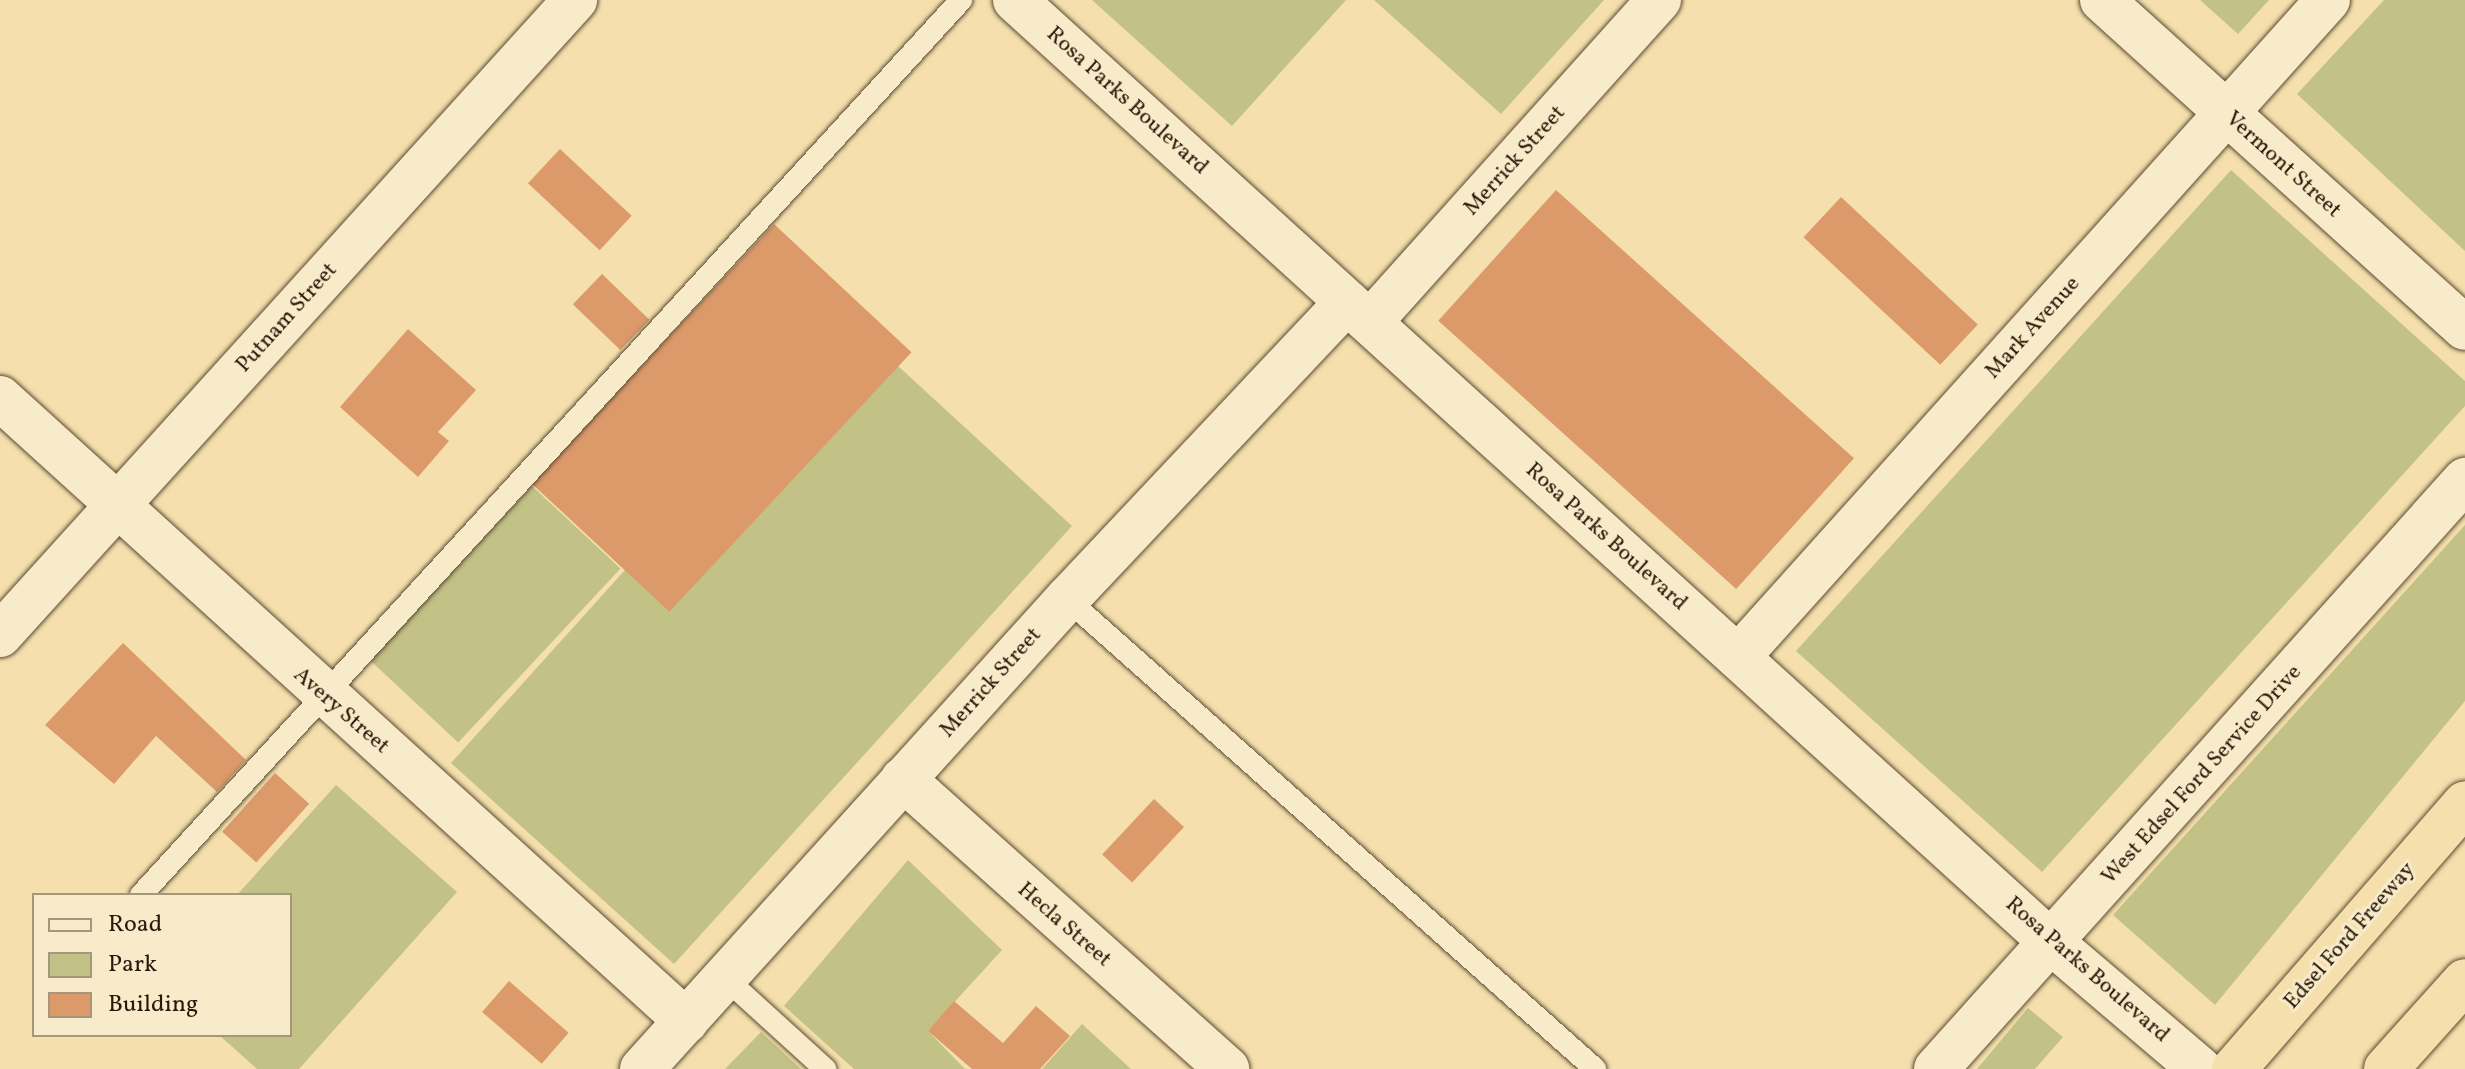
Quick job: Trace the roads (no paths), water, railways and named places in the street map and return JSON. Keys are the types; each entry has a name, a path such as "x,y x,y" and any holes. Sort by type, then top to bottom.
{"highway":[{"name":"Edsel Ford Freeway","path":"2234,1069 2460,803"},
{"path":"2386,1069 2465,981"}],"street":[{"name":"Putnam Street","path":"0,635 575,0"},
{"name":"Rosa Parks Boulevard","path":"1015,0 2052,943 2143,1016 2200,1069"},
{"name":"Merrick Street","path":"642,1069 1067,599 1358,312 1659,0"},
{"name":"Vermont Street","path":"2102,0 2465,328"},
{"name":"Mark Avenue","path":"1738,657 2328,0"},
{"name":"Avery Street","path":"0,398 321,695 686,1021"},
{"name":"West Edsel Ford Service Drive","path":"1936,1069 2465,480"},
{"name":"Hecla Street","path":"903,779 1227,1069"}],"lane":[{"path":"143,893 961,0"},
{"path":"1067,599 1595,1069"},
{"path":"724,977 825,1069"}]}
